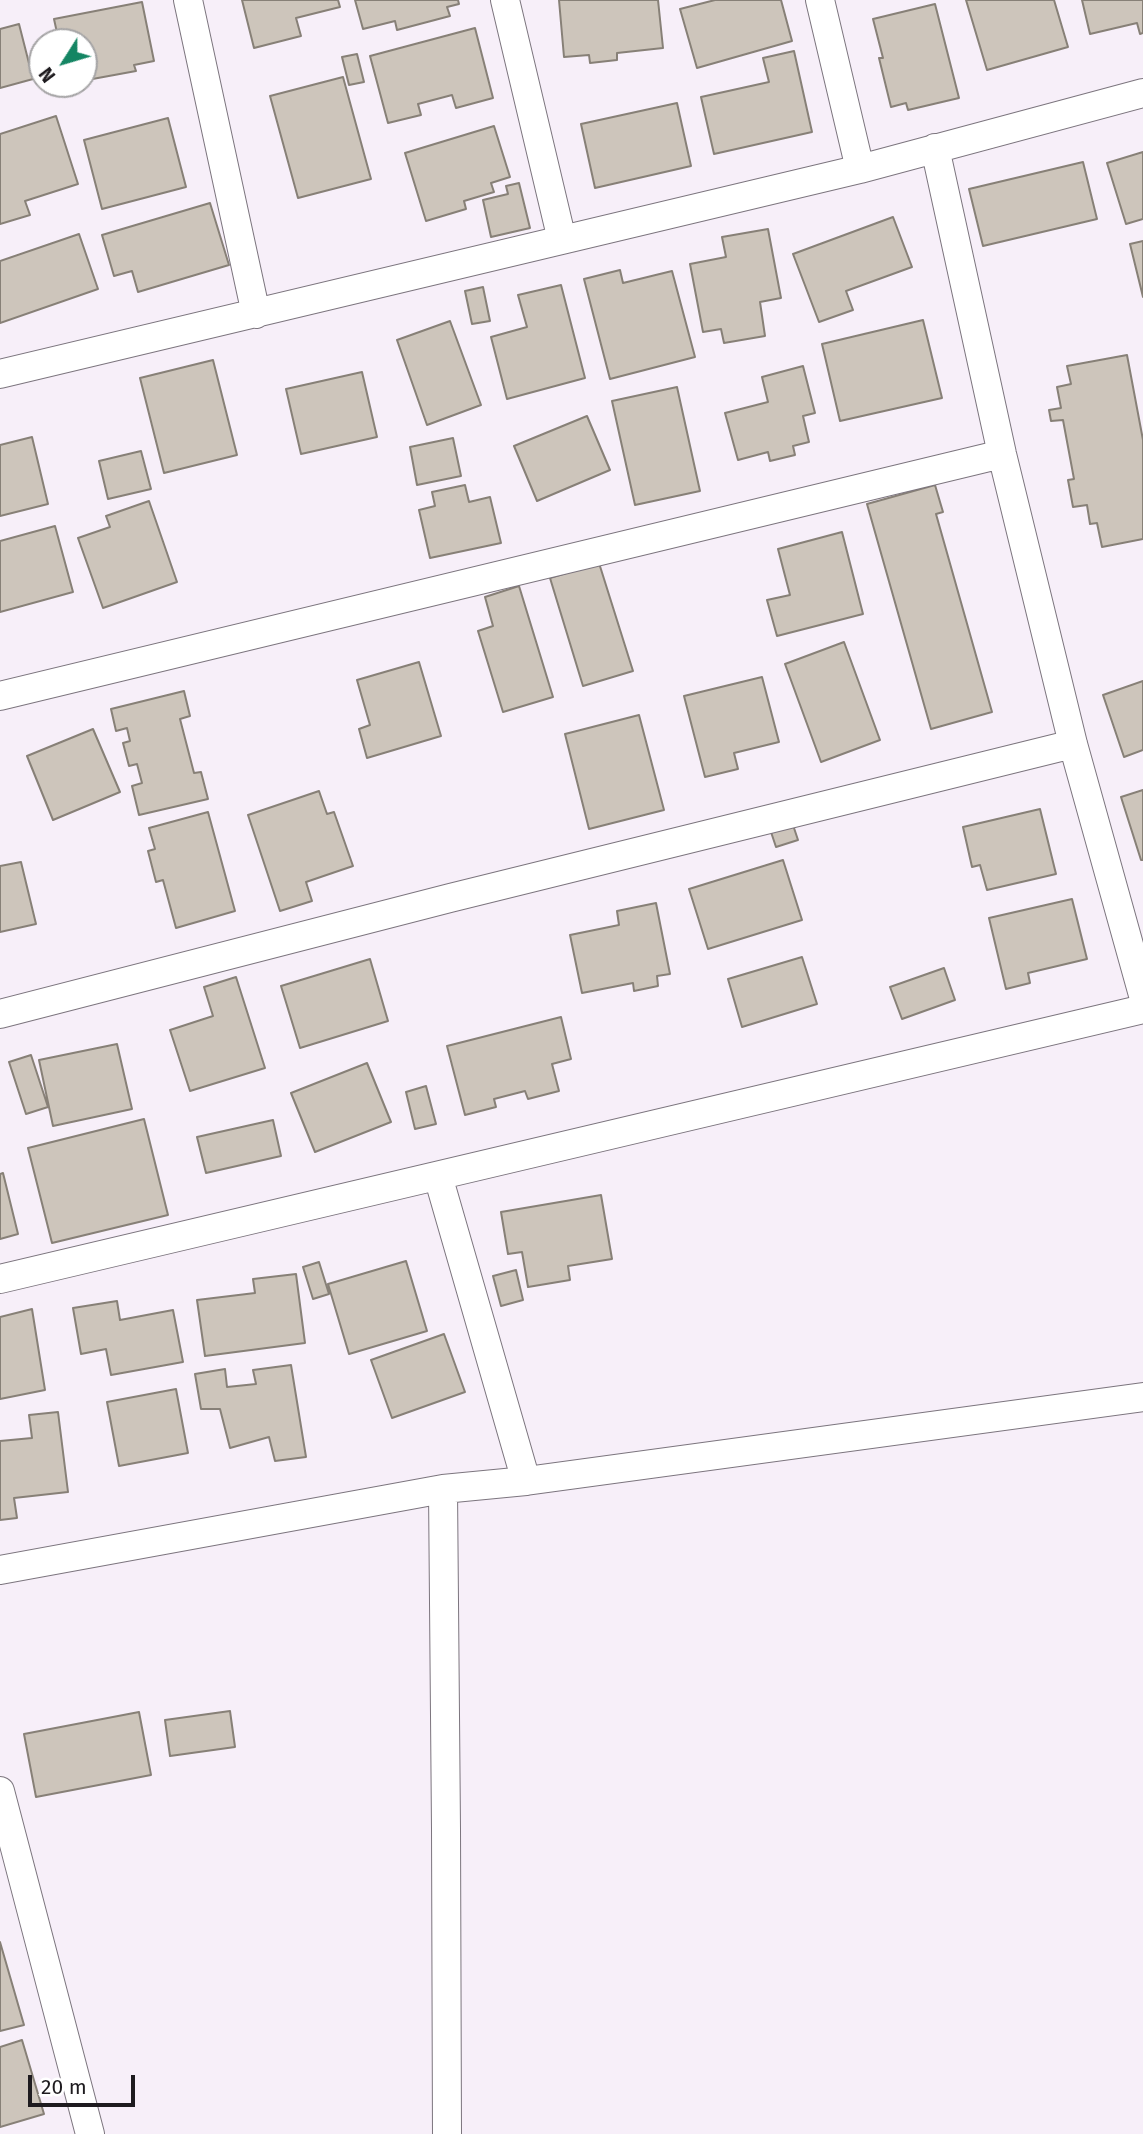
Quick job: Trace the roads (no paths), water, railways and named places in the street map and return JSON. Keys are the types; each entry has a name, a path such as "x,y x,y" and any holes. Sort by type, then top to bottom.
{"street":[{"path":"188,0 256,314"},
{"path":"505,0 562,240"},
{"path":"820,0 860,169"},
{"path":"0,374 860,169 1143,93"},
{"path":"935,148 1002,454 1073,744 1143,995"},
{"path":"0,696 1002,454"},
{"path":"0,1014 450,898 1073,744"},
{"path":"0,1279 1143,1009"},
{"path":"438,1176 526,1481"},
{"path":"0,1570 443,1489 526,1481 1143,1397"},
{"path":"443,1489 447,2134"},
{"path":"0,1791 90,2134"}]}
